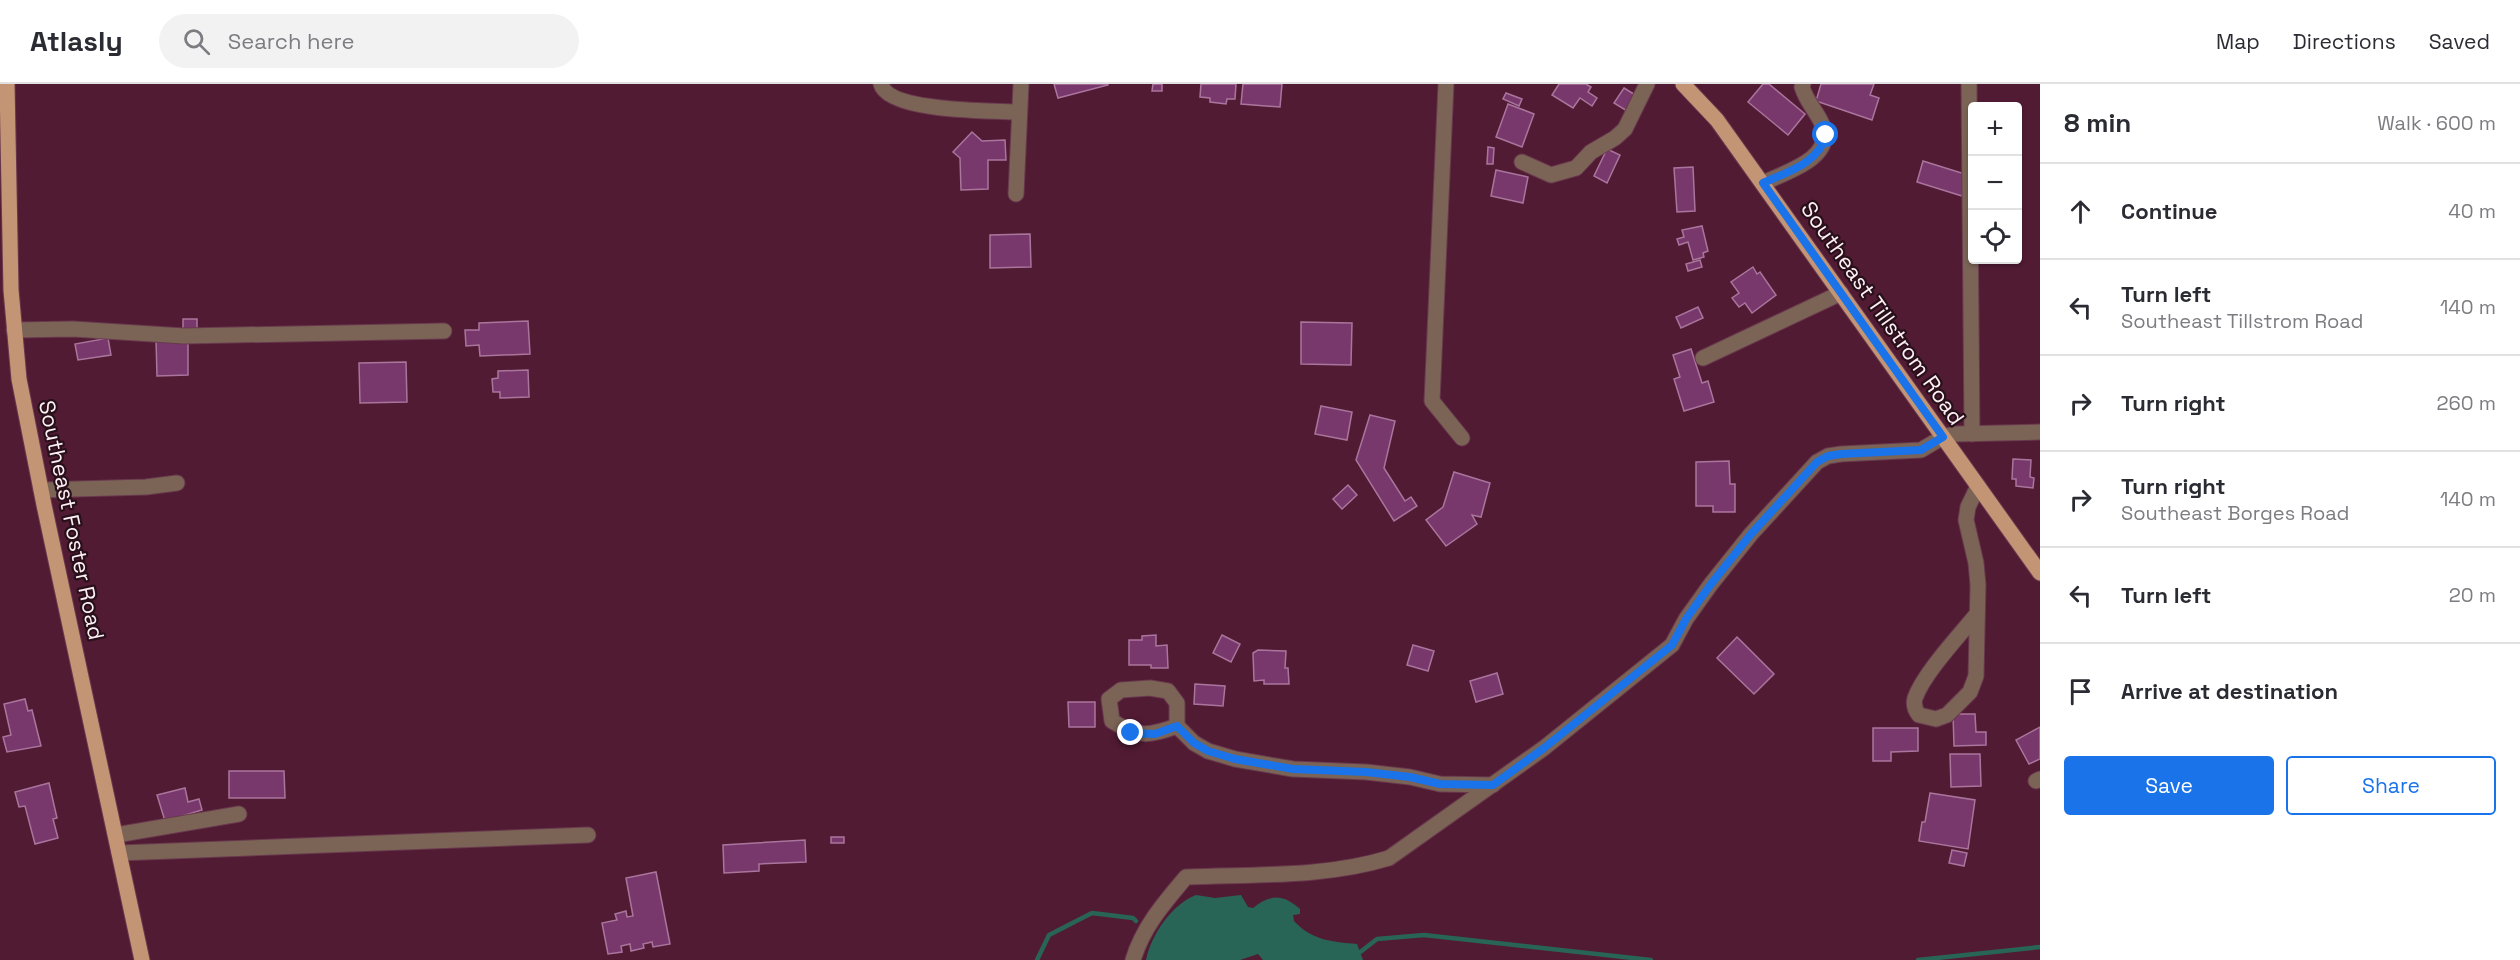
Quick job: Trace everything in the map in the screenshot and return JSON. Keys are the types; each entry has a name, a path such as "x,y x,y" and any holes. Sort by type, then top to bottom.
{"main road":[{"name":"Southeast Foster Road","path":"7,84 6,306 14,330 19,379 41,490 142,960"},
{"name":"Southeast Tillstrom Road","path":"1683,84 1717,120 1763,183 2040,573"}],"street":[{"path":"881,84 881,88 893,98 942,109 1019,112"},
{"path":"1016,194 1021,84"},
{"path":"1446,84 1432,401 1462,438"},
{"path":"1522,162 1551,175 1576,168 1591,152 1615,138 1625,129 1647,84"},
{"path":"1763,183 1808,161 1823,147 1826,135 1820,121 1806,101 1803,84"},
{"path":"1969,84 1972,434"},
{"path":"1702,358 1841,293"},
{"path":"14,330 73,329 184,336 444,331"},
{"path":"1133,960 1137,945 1150,921 1186,877 1322,872 1367,865 1389,858 1544,748 1672,645 1686,619 1711,584 1751,534 1817,462 1828,456 1841,454 1921,450 1943,437 2040,432"},
{"path":"41,490 146,487 177,483"},
{"path":"1976,615 1923,683 1914,700 1915,709 1919,715 1936,719 1947,715 1970,693 1976,676 1976,615 1976,563 1966,520 1968,507 1978,486"},
{"path":"1177,726 1155,734 1131,733 1112,721 1109,699 1121,690 1150,688 1168,691 1177,703 1177,726 1194,743 1208,751 1235,759 1293,769 1366,772 1410,777 1440,784 1493,785"},
{"path":"116,835 239,814"},
{"path":"120,854 588,835"}],"shaded area":[{"path":"1196,895 1215,898 1241,895 1248,907 1253,908 1265,900 1282,898 1300,909 1300,914 1293,915 1294,921 1301,927 1322,939 1357,944 1363,960 1263,960 1258,954 1240,960 1146,960 1153,941 1164,922 1179,905"}],"building":[{"path":"1054,84 1108,84 1108,85 1058,98"},
{"path":"1153,84 1162,84 1162,91 1152,91"},
{"path":"1201,84 1236,84 1235,99 1227,99 1226,104 1210,102 1210,98 1200,97"},
{"path":"1243,84 1282,84 1280,107 1241,104"},
{"path":"1559,84 1586,84 1591,87 1588,92 1597,98 1592,106 1580,98 1573,108 1552,95"},
{"path":"1763,84 1769,84 1805,114 1788,135 1748,102"},
{"path":"1821,84 1874,84 1870,95 1879,98 1872,120 1816,101"},
{"path":"1624,88 1637,96 1627,111 1614,103"},
{"path":"1506,93 1522,99 1519,106 1503,99"},
{"path":"1508,104 1534,114 1522,147 1496,137"},
{"path":"972,132 982,141 1005,140 1006,160 988,160 988,189 961,190 960,158 953,152"},
{"path":"1488,147 1494,148 1493,164 1487,164"},
{"path":"1607,149 1620,155 1607,183 1594,176"},
{"path":"1923,161 1968,175 1962,196 1917,182"},
{"path":"1693,167 1695,211 1677,212 1674,168"},
{"path":"1496,170 1528,177 1523,203 1491,196"},
{"path":"1702,226 1708,251 1703,253 1704,257 1693,260 1688,242 1679,245 1677,239 1684,237 1682,230"},
{"path":"1030,234 1031,267 990,268 990,235"},
{"path":"1700,260 1702,267 1688,271 1686,264"},
{"path":"1753,267 1757,274 1760,272 1776,295 1752,313 1745,303 1739,307 1732,298 1739,293 1731,282"},
{"path":"1698,307 1703,318 1681,328 1676,317"},
{"path":"183,319 197,319 197,330 183,330"},
{"path":"528,321 530,354 480,356 479,345 466,346 465,330 479,330 479,323"},
{"path":"1301,322 1352,323 1351,365 1301,364"},
{"path":"108,338 111,355 78,360 75,344"},
{"path":"156,339 188,339 188,375 157,376"},
{"path":"1691,349 1702,383 1708,381 1714,402 1684,411 1674,379 1680,377 1673,355"},
{"path":"406,362 407,402 360,403 359,363"},
{"path":"528,370 529,397 500,398 500,392 493,392 492,379 498,378 498,371"},
{"path":"1321,406 1352,412 1347,440 1315,434"},
{"path":"1370,415 1395,421 1384,468 1405,501 1411,497 1417,506 1394,521 1356,460"},
{"path":"2013,459 2031,460 2030,477 2034,478 2033,488 2016,486 2016,479 2012,479"},
{"path":"1729,461 1730,484 1735,484 1735,512 1713,512 1713,506 1696,506 1696,462"},
{"path":"1454,472 1490,483 1481,517 1472,515 1477,524 1446,546 1426,520 1443,507"},
{"path":"1348,485 1357,495 1342,509 1333,499"},
{"path":"1156,635 1156,646 1167,645 1168,668 1129,665 1129,640 1142,640 1142,636"},
{"path":"1222,635 1240,644 1231,662 1213,653"},
{"path":"1737,637 1774,674 1754,694 1717,658"},
{"path":"1413,645 1434,651 1428,671 1407,665"},
{"path":"1258,650 1286,651 1285,668 1288,668 1289,684 1264,684 1264,680 1254,681 1253,653"},
{"path":"1497,673 1503,694 1476,702 1470,681"},
{"path":"1195,684 1225,686 1223,706 1194,704"},
{"path":"25,699 28,711 32,710 41,746 7,752 3,737 11,735 4,704"},
{"path":"1068,702 1095,702 1095,727 1069,727"},
{"path":"1953,714 1975,714 1976,732 1986,732 1986,745 1954,746"},
{"path":"2040,727 2040,759 2029,764 2016,740"},
{"path":"1873,728 1918,728 1918,751 1891,752 1891,761 1873,761"},
{"path":"1950,754 1980,754 1981,786 1951,787"},
{"path":"229,771 284,771 285,798 229,798"},
{"path":"49,783 57,818 53,819 58,838 35,844 25,806 19,807 15,792"},
{"path":"185,788 188,802 199,799 202,810 165,821 157,795"},
{"path":"1930,793 1975,800 1968,849 1919,841"},
{"path":"831,837 844,837 844,843 831,843"},
{"path":"805,840 806,862 759,864 759,871 724,873 723,845"},
{"path":"1952,850 1967,853 1964,866 1949,863"},
{"path":"656,872 670,944 653,947 652,942 643,944 644,948 631,951 630,944 621,946 622,952 608,954 602,923 617,920 615,914 626,911 627,917 633,916 626,878"}],"waterway":[{"path":"1037,960 1049,935 1092,913 1133,918 1136,921"},
{"path":"1354,952 1359,953 1377,939 1424,935 1651,960"},
{"path":"1918,960 2040,947"}],"route":[{"path":"1131,733 1155,734 1177,726 1194,743 1208,751 1235,759 1293,769 1366,772 1410,777 1440,784 1493,785 1544,748 1672,645 1686,619 1711,584 1789,490 1817,462 1828,456 1841,454 1921,450 1943,437 1763,183 1808,161 1823,147 1826,135"}]}
